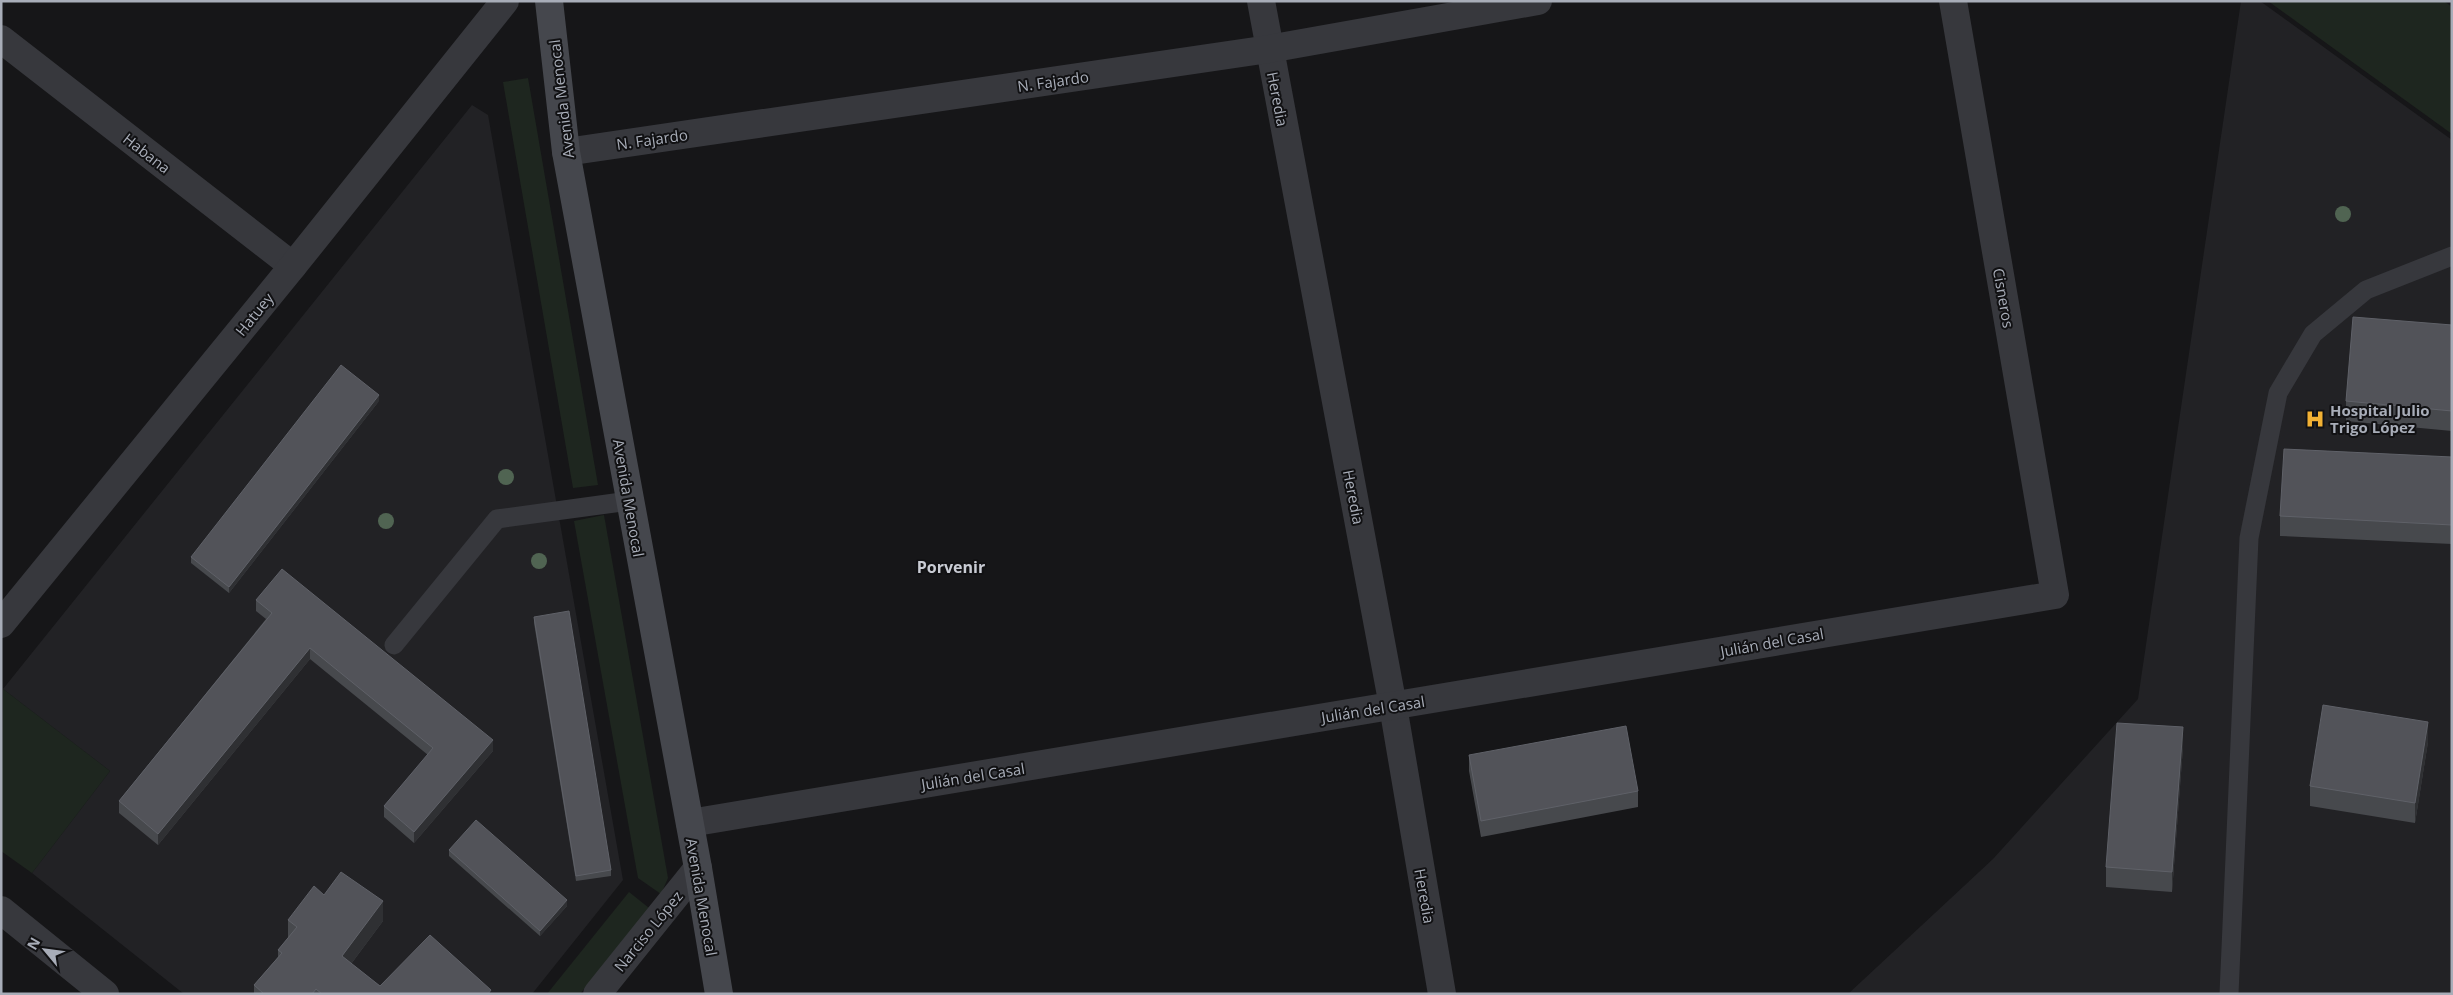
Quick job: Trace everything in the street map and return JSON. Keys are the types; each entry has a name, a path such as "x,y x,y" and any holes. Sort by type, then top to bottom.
{"street":[{"name":"Hatuey","path":"1,624 293,266 504,1"},
{"name":"Avenida Menocal","path":"550,1 566,152 690,823 719,994"},
{"name":"Heredia","path":"1261,1 1393,706 1442,994"},
{"name":"N. Fajardo","path":"566,152 1269,49 1538,1"},
{"name":"Cisneros","path":"1953,1 2055,594"},
{"name":"Habana","path":"1,39 293,266"},
{"name":"Julián del Casal","path":"690,823 2055,594"},
{"name":"Narciso López","path":"597,994 698,868"},
{"path":"1,910 105,994"}],"lane":[{"path":"2229,994 2249,538 2278,393 2313,334 2366,290 2452,256"},
{"path":"394,645 497,519 629,501"}],"shaded area":[{"name":"Hospital Julio Trigo López","path":"2241,1 2260,1 2452,140 2452,994 1848,994 1993,859 2138,699"},
{"path":"2268,1 2444,1 2452,7 2452,134"},
{"path":"528,78 598,485 573,488 503,82"},
{"path":"472,105 488,115 623,880 532,994 184,994 32,873 110,771 3,689"},
{"path":"604,515 668,878 661,894 638,878 574,521"},
{"path":"3,689 110,771 32,873 1,851"},
{"path":"629,892 649,908 580,994 547,994"}],"building":[{"path":"2353,317 2452,325 2452,411 2346,401"},
{"path":"341,365 379,395 229,587 191,557"},
{"path":"2284,449 2452,457 2452,525 2280,516"},
{"path":"282,569 493,740 414,832 384,806 433,748 310,648 158,834 119,801 272,613 256,600"},
{"path":"569,611 611,870 576,876 534,617"},
{"path":"2323,705 2428,722 2415,803 2310,786"},
{"path":"2117,723 2183,727 2172,872 2106,867"},
{"path":"1626,726 1638,791 1481,821 1469,755"},
{"path":"476,820 567,900 540,931 449,850"},
{"path":"341,872 383,901 342,956 380,986 430,935 491,990 488,994 322,994 316,989 312,994 264,994 254,985 282,953 278,950 297,927 288,920 314,886 324,895"}],"place":[{"name":"Hospital Julio Trigo López","path":"2315,419"}],"district":[{"name":"Porvenir","path":"951,567"}]}
